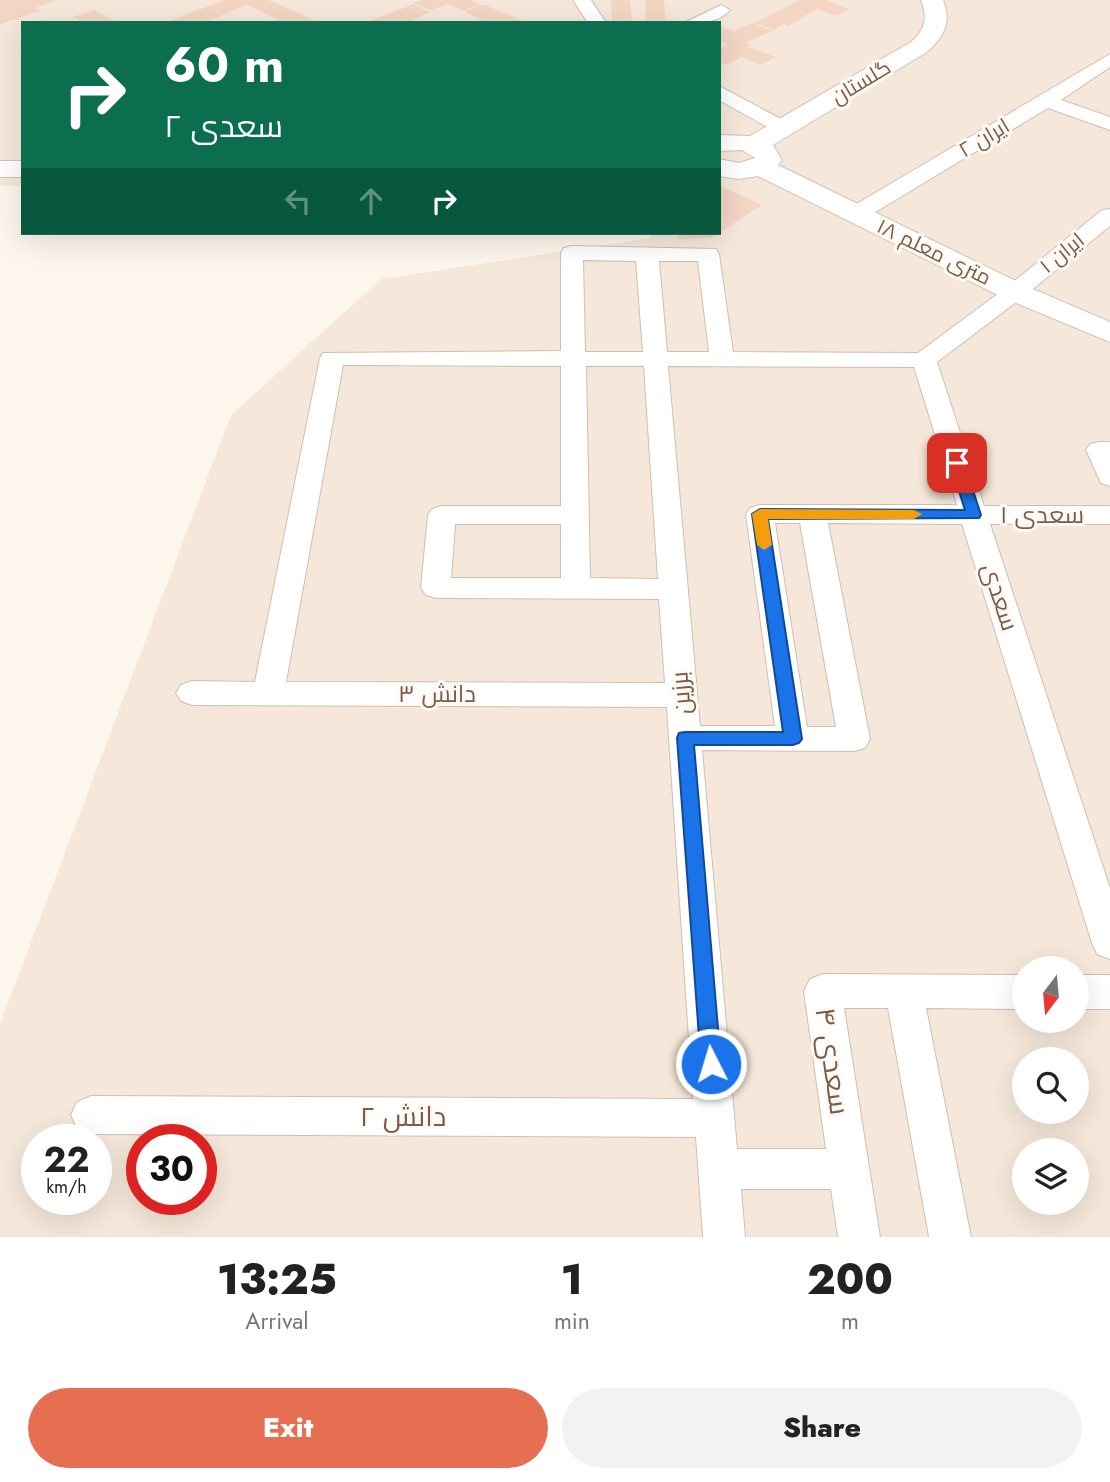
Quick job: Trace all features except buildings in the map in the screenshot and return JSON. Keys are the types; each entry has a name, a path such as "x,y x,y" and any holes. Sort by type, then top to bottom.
{"street":[{"path":"582,0 596,21"},
{"name":"گلستان","path":"758,156 785,130 933,36 937,24 937,10 932,0"},
{"path":"697,21 721,10"},
{"name":"ایران ۲","path":"856,214 1046,101 1110,59"},
{"path":"721,93 785,130"},
{"path":"1046,101 1110,124"},
{"path":"721,143 738,141 758,156 745,171 721,167"},
{"name":"۱۸ متری معلم","path":"758,156 856,214 1015,292 1110,333"},
{"path":"0,169 21,169"},
{"name":"ایران ۱","path":"1015,292 1110,215"},
{"path":"1087,232 1110,241"},
{"path":"576,588 572,253 708,254 722,359"},
{"name":"برزین","path":"647,254 724,1237"},
{"path":"268,693 332,358 924,360 1015,292"},
{"name":"سعدی","path":"924,360 1110,943"},
{"path":"1110,450 1099,450 1110,477"},
{"name":"سعدی ۱","path":"793,739 760,514 1110,515"},
{"path":"685,738 854,739 812,514"},
{"path":"575,515 442,515 436,587 673,589"},
{"name":"دانش ۳","path":"192,693 682,695"},
{"name":"سعدی ۴","path":"859,1237 823,991 1012,992"},
{"path":"904,991 950,1237"},
{"path":"1089,992 1110,992"},
{"name":"دانش ۲","path":"91,1115 715,1118"},
{"path":"719,1169 849,1169"}],"shaded area":[{"path":"0,0 1110,0 1110,1237 0,1237 0,1024 231,415 381,279 651,238 651,235 721,235 721,21 21,21 21,186 0,186"}],"slow traffic":[{"path":"764,545 760,514 914,514"}],"route":[{"path":"711,1064 685,738 793,739 760,514 974,515 957,463"}]}
